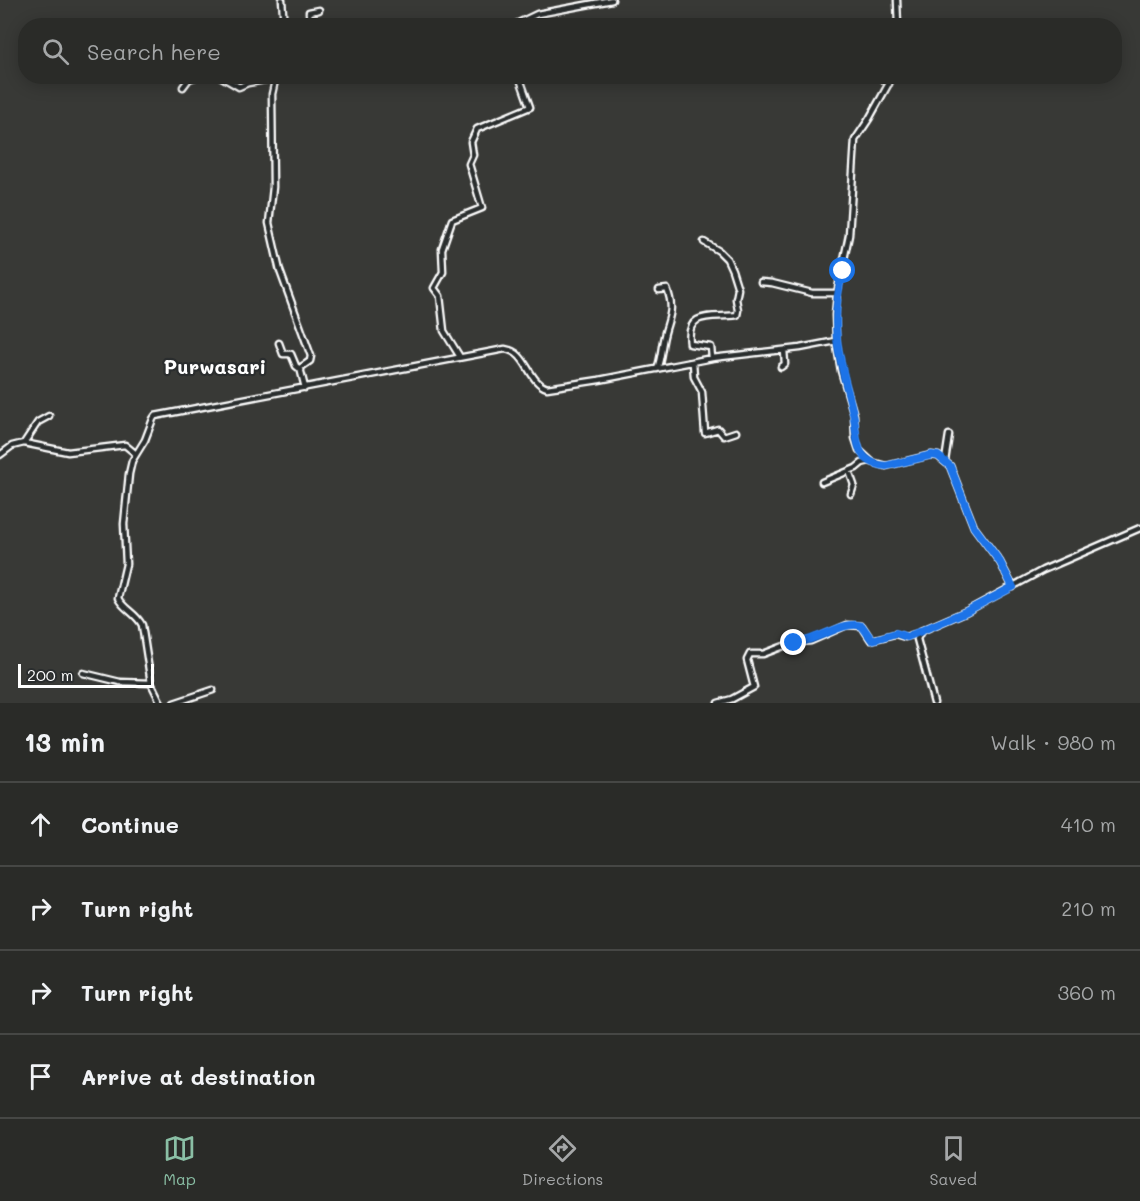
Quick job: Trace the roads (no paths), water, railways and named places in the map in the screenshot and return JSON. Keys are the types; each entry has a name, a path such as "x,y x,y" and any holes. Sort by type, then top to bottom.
{"street":[{"path":"282,0 283,18"},
{"path":"528,18 612,0"},
{"path":"897,0 898,18"},
{"path":"309,18 309,12 320,10"},
{"path":"274,84 272,94 273,187 269,222 280,271 311,356 310,361 301,366 305,388"},
{"path":"460,357 444,331 441,297 434,288 443,270 442,249 452,220 481,209 469,164 473,155 471,142 477,129 530,107 522,84"},
{"path":"889,84 855,140 849,236 837,293 836,342 841,371 854,415 855,438 859,450 870,461 886,466 935,455 945,460 954,475 974,527 1000,562 1013,587"},
{"path":"704,242 727,259 738,289 737,315 707,315 690,328 690,344 711,347 712,358"},
{"path":"761,282 812,293 837,293"},
{"path":"657,369 663,354 663,341 669,325 672,305 668,290 665,288 659,290"},
{"path":"161,703 151,683 142,625 139,618 122,605 118,598 126,564 124,524 132,461 146,440 156,416 505,349 512,350 525,363 540,386 547,388 712,358 836,342"},
{"path":"279,343 283,355 292,355 296,366 301,370"},
{"path":"743,346 744,354"},
{"path":"781,367 785,364 784,350"},
{"path":"693,362 694,377 702,392 705,433 718,429 724,436 736,432"},
{"path":"24,442 32,429 49,416"},
{"path":"945,460 949,435"},
{"path":"0,454 24,442 69,452 125,445 136,454"},
{"path":"822,482 870,461"},
{"path":"849,471 854,485 851,494"},
{"path":"718,703 732,699 754,687 747,660 750,654 763,654 792,643 810,640 851,624 862,626 872,640 895,634 905,637 919,633 923,629 967,611 1043,570 1140,528"},
{"path":"919,633 917,639 934,703"},
{"path":"83,673 120,682 151,683"},
{"path":"174,703 213,690"}],"district":[{"name":"Purwasari","path":"215,366"}]}
